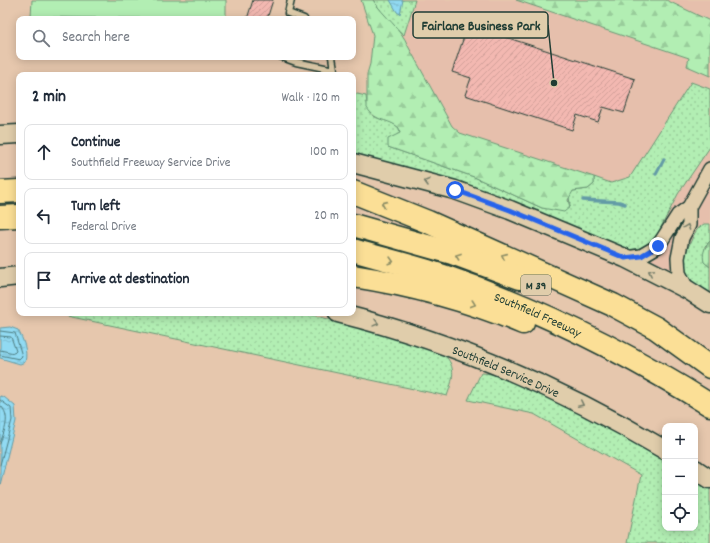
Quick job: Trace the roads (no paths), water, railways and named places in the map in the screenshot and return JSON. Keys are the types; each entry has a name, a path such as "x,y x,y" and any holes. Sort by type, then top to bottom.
{"highway":[{"path":"0,192 16,191"},
{"path":"356,193 428,222 612,305 656,328 710,367"},
{"path":"0,217 16,216"},
{"name":"Southfield Freeway","path":"356,226 452,253 548,290 593,310 710,370"},
{"name":"Southfield Freeway","path":"356,251 443,276 560,322 623,353 710,405"},
{"path":"356,276 390,282 461,300 506,315 561,338 636,373 675,383"}],"main road":[{"path":"0,135 16,134"},
{"path":"356,165 462,192 510,210 625,258 688,290 710,304"},
{"path":"0,278 16,276"},
{"name":"Southfield Service Drive","path":"349,316 397,329 469,353 583,405 662,448"},
{"path":"698,471 710,479"}],"street":[{"path":"625,258 641,256 658,246 678,215 689,207 710,169"},
{"path":"688,290 679,273 678,258 682,238 689,224 689,207"}],"lane":[{"path":"291,0 288,13 296,16"},
{"path":"290,60 334,72 332,60"}],"water":[{"path":"390,0 403,0 400,14 397,12"},
{"path":"10,327 18,330 22,337 26,358 25,362 20,364 0,358 0,328"},
{"path":"0,396 4,397 15,406 16,421 0,485"}],"waterway":[{"path":"656,174 664,159"},
{"path":"583,200 619,202 625,204"}],"place":[{"name":"Fairlane Business Park","path":"554,83"}]}
